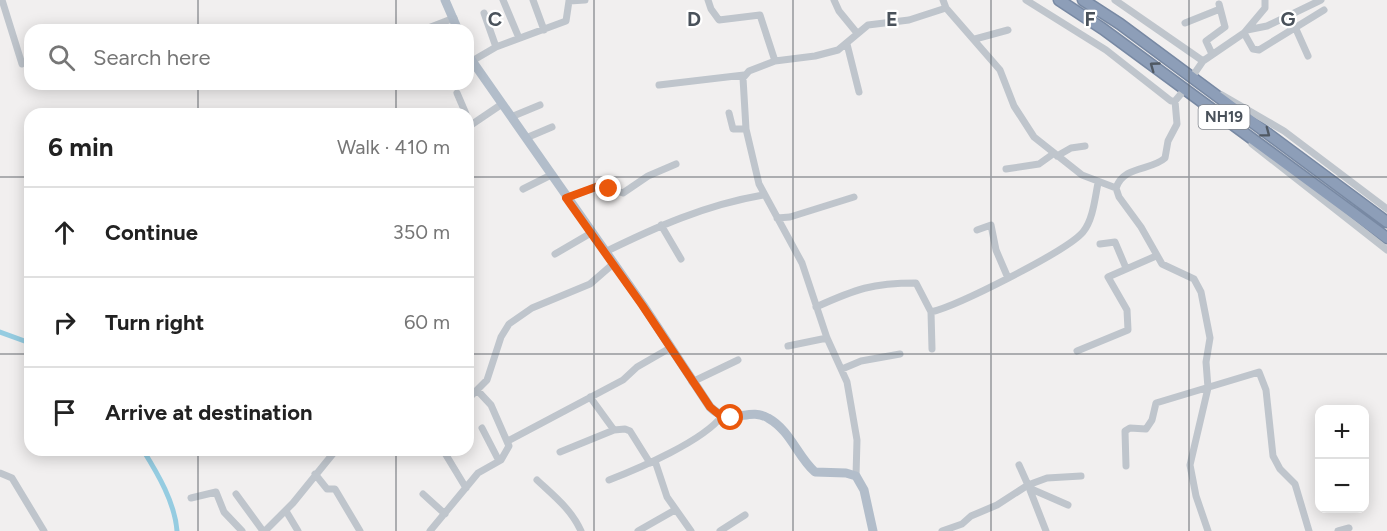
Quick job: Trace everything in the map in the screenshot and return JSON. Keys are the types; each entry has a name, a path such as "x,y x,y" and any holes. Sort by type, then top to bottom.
{"highway":[{"name":"NH19","path":"1059,0 1185,88 1387,238"},
{"name":"NH19","path":"1083,0 1192,77 1387,222"}],"main road":[{"path":"445,0 456,24"},
{"path":"474,64 710,407 722,417 766,417 786,433 815,472 846,472 856,476 864,490 873,531"}],"street":[{"path":"2,0 22,64"},
{"path":"503,0 519,38"},
{"path":"533,0 544,30"},
{"path":"474,56 566,21 569,1 585,0"},
{"path":"708,0 719,20 760,15 775,61"},
{"path":"834,0 839,11 857,33"},
{"path":"943,0 946,8 1000,70 1014,106 1029,130 1055,155 1098,183 1116,188 1156,256 1167,269 1194,279 1201,292 1210,338 1206,362 1208,388 1190,465 1196,496 1208,531"},
{"path":"1026,0 1106,50 1175,102"},
{"path":"1115,0 1203,61"},
{"path":"1192,77 1203,61 1245,31 1265,8 1265,0"},
{"path":"1245,31 1267,26 1306,3 1321,0"},
{"path":"1306,3 1313,15"},
{"path":"1185,23 1220,6 1225,28 1206,41 1212,54"},
{"path":"659,85 744,75 775,61 820,55 847,44 857,33 868,26 909,20 946,8"},
{"path":"1245,31 1252,49 1257,50 1324,10"},
{"path":"484,13 496,47"},
{"path":"438,24 454,18"},
{"path":"1295,27 1308,56"},
{"path":"975,39 1008,30"},
{"path":"847,44 859,92"},
{"path":"744,75 746,129 762,195 802,263 827,338 842,369 857,440 856,476"},
{"path":"1203,86 1271,122 1387,209"},
{"path":"1116,188 1123,177 1165,158 1168,141 1177,124 1175,102 1185,88"},
{"path":"457,93 463,108"},
{"path":"474,121 502,104"},
{"path":"512,117 540,105"},
{"path":"1217,112 1272,161 1387,250"},
{"path":"729,113 733,129 746,129"},
{"path":"526,138 552,127"},
{"path":"1006,169 1039,164 1071,148 1085,146"},
{"path":"566,198 604,184 611,189 623,192 648,176 675,164"},
{"path":"523,189 550,175"},
{"path":"931,312 1008,278 1082,233 1090,218 1098,183"},
{"path":"604,252 661,225 721,202 762,195"},
{"path":"777,218 790,217 854,197"},
{"path":"661,225 681,259"},
{"path":"977,230 991,225 996,250 1008,278"},
{"path":"555,254 591,233"},
{"path":"1100,244 1115,242 1126,268"},
{"path":"1077,351 1128,330 1127,310 1107,279 1109,275 1156,256"},
{"path":"474,393 487,380 501,337 509,324 532,308 590,284 613,264"},
{"path":"816,307 875,283 914,282 918,286 924,304 931,312 932,349"},
{"path":"788,346 827,338"},
{"path":"508,441 623,380 637,367 670,348"},
{"path":"842,369 861,361 900,354"},
{"path":"693,382 738,360"},
{"path":"1126,466 1126,430 1146,429 1158,401 1260,372 1266,390 1273,456 1280,469 1295,484 1309,531"},
{"path":"430,531 445,514 451,502 481,470 498,461 507,451 508,441 491,405 477,390"},
{"path":"590,397 614,430"},
{"path":"609,480 652,462 713,429 722,417"},
{"path":"482,428 498,461"},
{"path":"560,452 614,430 628,430 652,462 667,497 691,531"},
{"path":"236,494 264,531 286,511 331,456"},
{"path":"447,456 466,488"},
{"path":"1019,465 1046,531"},
{"path":"0,473 9,474 44,531"},
{"path":"315,474 327,489 335,489 360,531"},
{"path":"942,531 964,527 971,516 1047,478 1081,476"},
{"path":"537,480 558,498 575,518 581,531"},
{"path":"1029,486 1068,505"},
{"path":"190,498 216,492 224,512 242,531"},
{"path":"423,494 445,514"},
{"path":"638,531 675,510"},
{"path":"286,511 298,531"},
{"path":"720,531 745,515"},
{"path":"1338,531 1349,528"}],"waterway":[{"path":"0,332 24,341"},
{"path":"147,456 169,499 177,531"}],"route":[{"path":"609,189 604,184 581,190 566,198 642,305 710,407 722,417 731,418"}]}
